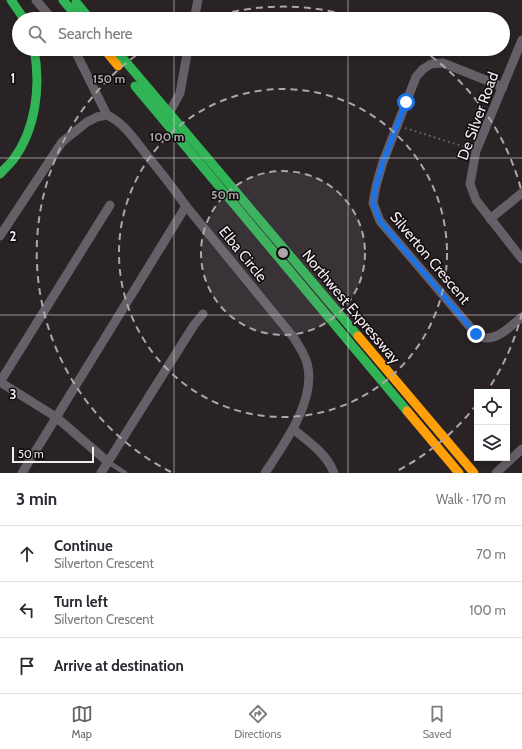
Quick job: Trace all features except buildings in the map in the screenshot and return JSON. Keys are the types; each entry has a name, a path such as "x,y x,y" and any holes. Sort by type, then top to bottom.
{"main road":[{"path":"12,0 20,12"},
{"path":"63,0 73,12"},
{"path":"74,0 84,12"},
{"path":"0,174 13,160 28,131 35,104 38,78 35,56"},
{"name":"Northwest Expressway","path":"110,56 459,473"},
{"name":"Northwest Expressway","path":"121,56 474,473"}],"street":[{"path":"36,0 46,12"},
{"path":"195,12 198,0"},
{"name":"De Silver Road","path":"522,42 476,151 470,184 476,200 522,259"},
{"path":"0,236 62,142 87,122 97,117 107,115 78,56"},
{"path":"169,113 180,93 187,56"},
{"name":"Silverton Crescent","path":"503,87 443,63 431,64 423,69 416,78 383,162 373,203 380,221 476,334 484,338 494,336 507,330 522,317"},
{"name":"Elba Circle","path":"107,115 116,120 126,130 303,351 308,364 308,381 305,404 294,429 266,473"},
{"path":"490,219 522,193"},
{"path":"108,462 56,417 0,382 110,205"},
{"path":"22,473 186,206"},
{"path":"101,473 194,325 203,314"},
{"path":"294,429 311,443 324,457 334,473"},
{"path":"496,473 522,449"}],"lane":[{"path":"108,462 125,473"}],"path":[{"path":"397,126 476,151"}],"traffic: fast":[{"path":"11,0 19,12"},
{"path":"63,0 73,12"},
{"path":"76,2 84,12"},
{"path":"0,174 13,160 21,148 32,121 35,107 37,78 35,56"},
{"path":"121,56 358,336"},
{"path":"135,86 407,411"}],"traffic: slow":[{"path":"110,56 118,66"},
{"path":"358,336 474,473"},
{"path":"407,411 459,473"}],"route":[{"path":"406,102 383,162 373,203 380,221 476,334"}]}
